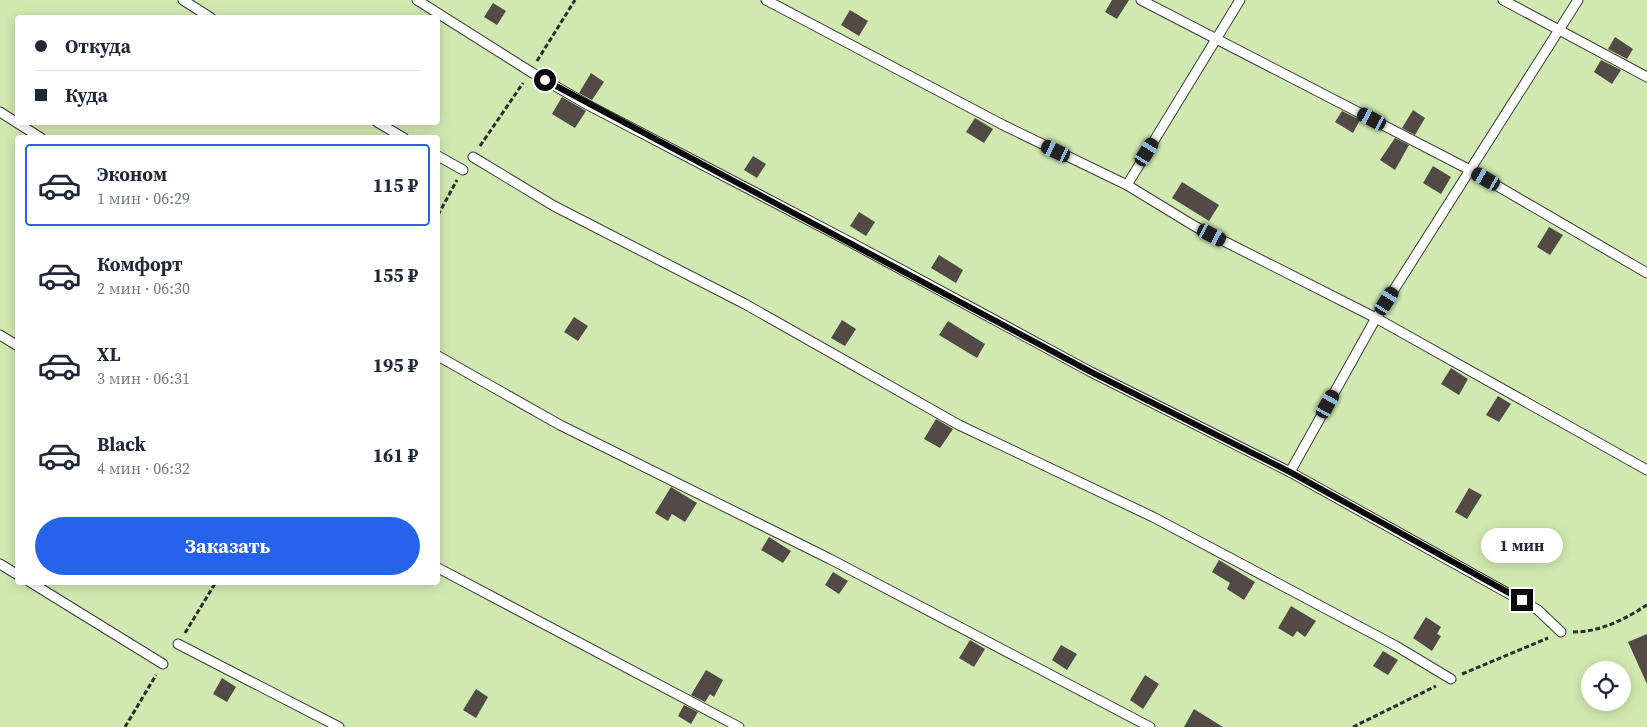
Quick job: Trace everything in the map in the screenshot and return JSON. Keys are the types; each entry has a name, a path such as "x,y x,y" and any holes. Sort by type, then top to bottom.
{"lane":[{"path":"183,0 206,15"},
{"path":"417,0 531,72 588,105 852,243 1091,372 1290,472 1538,610 1561,632"},
{"path":"766,0 1003,125 1127,185 1196,227 1376,318 1647,470"},
{"path":"1141,0 1470,170 1647,272"},
{"path":"1127,185 1240,0"},
{"path":"1503,0 1647,77"},
{"path":"1290,472 1376,318 1578,0"},
{"path":"0,112 15,122"},
{"path":"20,125 36,135"},
{"path":"382,125 399,135"},
{"path":"440,157 463,170"},
{"path":"473,157 554,206 745,304 959,425 1153,517 1396,646 1451,679"},
{"path":"0,335 15,344"},
{"path":"440,357 560,425 830,559 1150,727"},
{"path":"0,564 15,572"},
{"path":"440,569 739,727"},
{"path":"35,585 162,664"},
{"path":"178,644 339,727"}],"path":[{"path":"473,157 531,72 575,0"},
{"path":"440,211 463,170"},
{"path":"1354,727 1451,679 1561,632 1586,632 1623,620 1647,605"}],"green space":[{"path":"0,0 1647,0 1647,727 0,727"}],"building":[{"path":"1112,0 1129,0 1117,19 1105,12"},
{"path":"493,3 506,11 497,25 484,17"},
{"path":"850,10 868,21 859,36 841,25"},
{"path":"1615,37 1633,49 1627,59 1608,49"},
{"path":"1601,60 1621,70 1612,84 1594,72"},
{"path":"591,73 604,82 592,100 579,93"},
{"path":"562,97 586,111 575,128 552,114"},
{"path":"1413,110 1425,118 1415,135 1402,128"},
{"path":"1342,111 1360,120 1353,133 1335,122"},
{"path":"975,118 993,129 984,143 966,132"},
{"path":"1395,138 1409,145 1395,170 1380,160"},
{"path":"753,156 766,164 757,178 744,170"},
{"path":"1433,166 1451,177 1441,194 1423,183"},
{"path":"1182,182 1219,205 1209,221 1172,198"},
{"path":"859,212 875,222 866,236 850,226"},
{"path":"1549,227 1563,235 1550,255 1537,247"},
{"path":"939,255 963,270 956,283 931,268"},
{"path":"574,317 588,326 578,341 564,332"},
{"path":"842,320 856,329 845,346 831,338"},
{"path":"948,321 985,344 977,358 939,335"},
{"path":"1451,368 1468,379 1459,395 1441,384"},
{"path":"1498,396 1511,404 1499,422 1486,415"},
{"path":"936,419 953,429 940,448 924,439"},
{"path":"671,487 697,503 685,522 672,514 668,521 655,513"},
{"path":"1469,488 1482,495 1467,519 1455,512"},
{"path":"769,537 791,551 783,563 761,550"},
{"path":"1219,560 1255,582 1244,600 1227,589 1230,583 1212,572"},
{"path":"833,572 848,581 839,594 825,585"},
{"path":"1291,606 1316,621 1305,637 1297,631 1293,637 1278,628"},
{"path":"1426,617 1441,627 1437,634 1441,636 1432,651 1413,638"},
{"path":"1647,634 1647,684 1628,642"},
{"path":"970,640 985,649 974,667 959,658"},
{"path":"1061,645 1077,654 1067,670 1052,660"},
{"path":"1383,651 1398,660 1388,675 1373,666"},
{"path":"706,670 723,680 714,697 710,694 705,702 691,695"},
{"path":"1145,675 1159,684 1143,709 1130,700"},
{"path":"222,678 236,687 227,702 213,694"},
{"path":"476,689 488,697 476,718 463,710"},
{"path":"684,705 698,712 691,724 678,716"},
{"path":"1194,709 1223,727 1184,727"}],"route":[{"path":"545,80 588,105 852,243 1091,372 1290,472 1522,600"}]}
